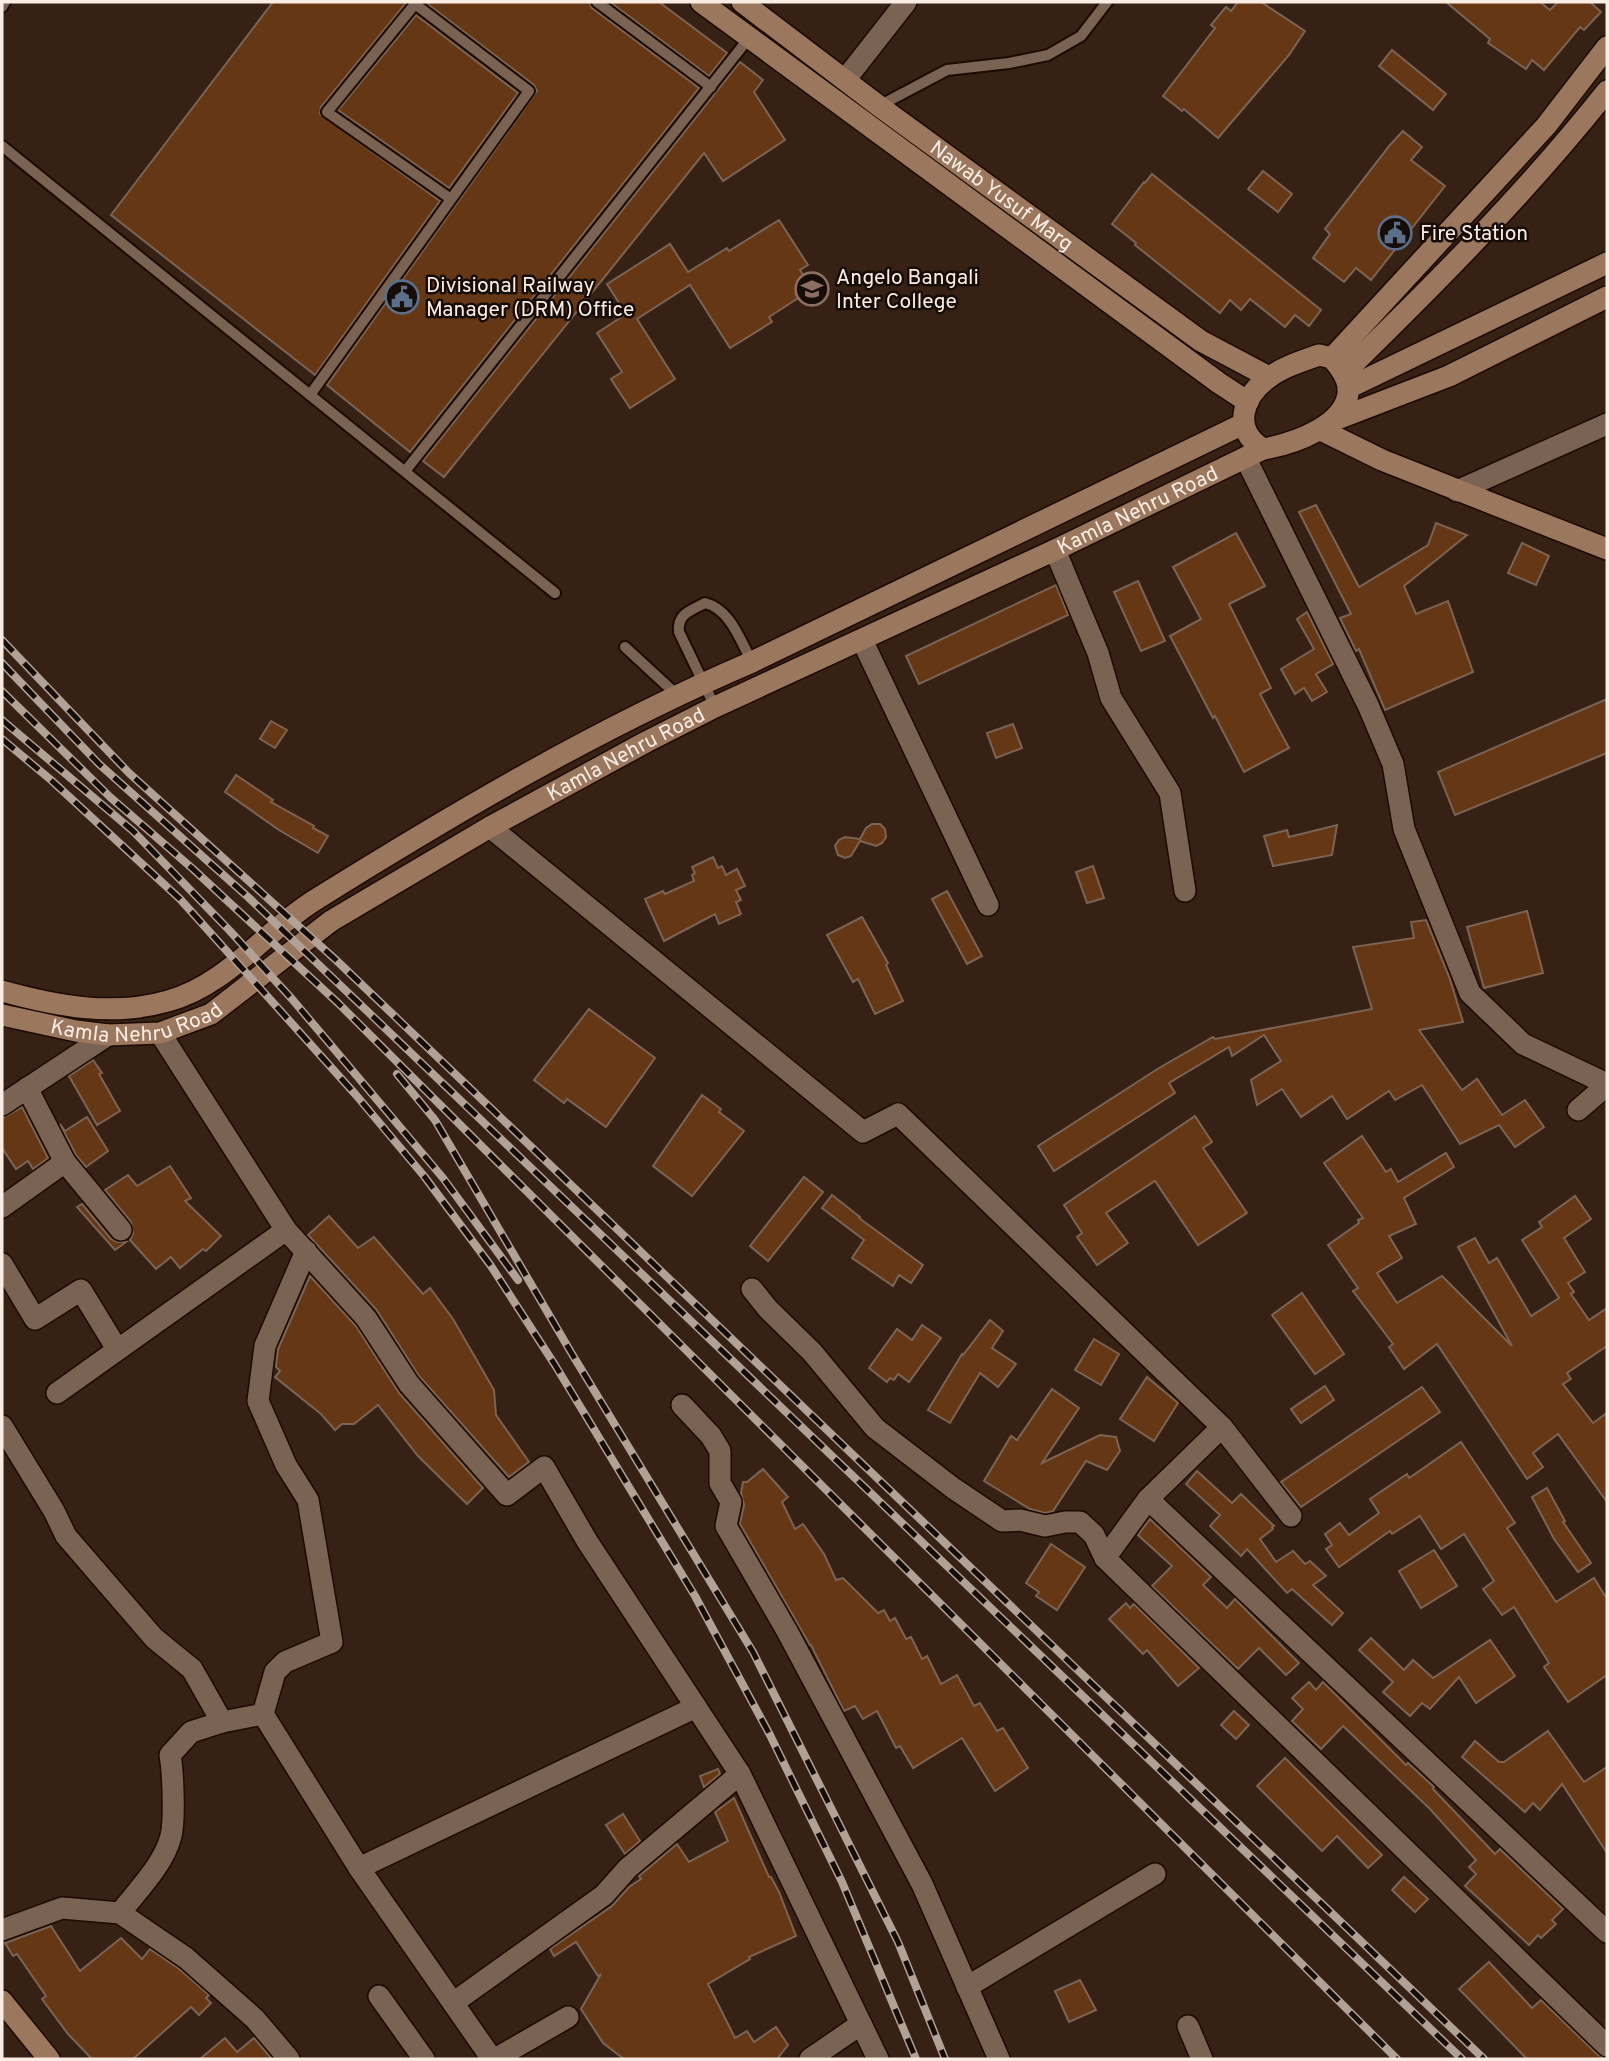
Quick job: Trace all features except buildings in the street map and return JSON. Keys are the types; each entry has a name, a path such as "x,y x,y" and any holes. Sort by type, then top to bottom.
{"main road":[{"path":"701,2 1248,402"},
{"name":"Nawab Yusuf Marg","path":"742,2 879,106 1201,341 1269,377"},
{"path":"1326,426 1344,405 1341,373 1546,126 1607,47"},
{"path":"1341,373 1405,314 1528,186 1607,91"},
{"path":"1341,373 1607,263"},
{"path":"1326,426 1449,376 1607,297"},
{"path":"1255,454 1243,424 1244,409 1254,392 1269,377 1319,355 1341,373"},
{"name":"Kamla Nehru Road","path":"2,991 33,1000 97,1009 135,1009 192,993 213,981 303,907 524,775 703,682 752,662 1243,424"},
{"path":"1326,426 1382,460 1607,549"},
{"name":"Kamla Nehru Road","path":"2,1015 108,1035 160,1033 211,1014 331,921 490,827 646,742 715,707 1255,454 1326,426"},
{"path":"634,717 646,742"},
{"path":"2,2001 49,2059"}],"street":[{"path":"845,80 906,2"},
{"path":"1457,491 1607,424"},
{"path":"1255,454 1393,764 1404,829 1470,993 1523,1044 1607,1085 1578,1110"},
{"path":"1055,550 1098,653 1111,698 1170,793 1185,891"},
{"path":"862,640 988,905"},
{"path":"490,827 863,1132 898,1114 1222,1427 1292,1516"},
{"path":"160,1033 286,1230 366,1318 409,1384 506,1495 544,1467 587,1541 740,1774 878,2059"},
{"path":"2,1105 108,1035"},
{"path":"27,1088 65,1162 121,1230"},
{"path":"2,1207 65,1162"},
{"path":"57,1393 286,1230"},
{"path":"306,1251 265,1346 258,1401 282,1456 308,1500 332,1642 285,1662 275,1672 263,1714 359,1868 493,2059 568,2017"},
{"path":"2,1264 35,1319 81,1290 117,1349"},
{"path":"752,1289 768,1309 812,1352 876,1429 902,1451 1002,1521 1020,1520 1045,1526 1080,1522 1094,1535 1105,1558 1607,2046"},
{"path":"682,1405 711,1436 720,1451 720,1483 731,1502 726,1526 787,1630 922,1884 999,2059"},
{"path":"2,1426 54,1511 66,1536 154,1638 192,1669 222,1722"},
{"path":"1105,1558 1148,1499 1222,1427"},
{"path":"1148,1499 1607,1932"},
{"path":"359,1868 696,1707"},
{"path":"120,1913 159,1862 171,1836 170,1755 191,1732 222,1722 263,1714"},
{"path":"453,2003 604,1895 628,1868 740,1774"},
{"path":"967,1987 1156,1874"},
{"path":"2,1930 62,1908 120,1913 186,1958 255,2020 289,2059"},
{"path":"379,1996 424,2059"},
{"path":"810,2059 861,2024"},
{"path":"1188,2026 1202,2059"}],"lane":[{"path":"2,7 5,2"},
{"path":"597,2 711,87"},
{"path":"879,106 947,70 1009,63 1048,55 1081,36 1107,2"},
{"path":"310,396 529,91 415,4 327,112 451,199"},
{"path":"406,470 749,38"},
{"path":"2,146 555,593"},
{"path":"715,707 679,632 678,624 682,615 705,603 723,611 752,662"},
{"path":"625,647 677,695"}],"railway":[{"path":"2,640 129,773 336,960 1484,2059"},
{"path":"2,663 99,764 248,897 1462,2059"},
{"path":"2,691 110,797 193,869 338,1003 1397,2059"},
{"path":"2,720 133,831 230,931 292,999 443,1178 518,1280"},
{"path":"2,739 51,780 180,899 356,1095 424,1176 491,1266 555,1365 695,1596 770,1735 842,1882 916,2059"},
{"path":"397,1074 435,1120 572,1354 753,1652 898,1942 945,2059"}],"place":[{"name":"Fire Station","path":"1395,233"},
{"name":"Angelo Bangali Inter College","path":"812,289"},
{"name":"Divisional Railway Manager (DRM) Office","path":"402,297"}]}
